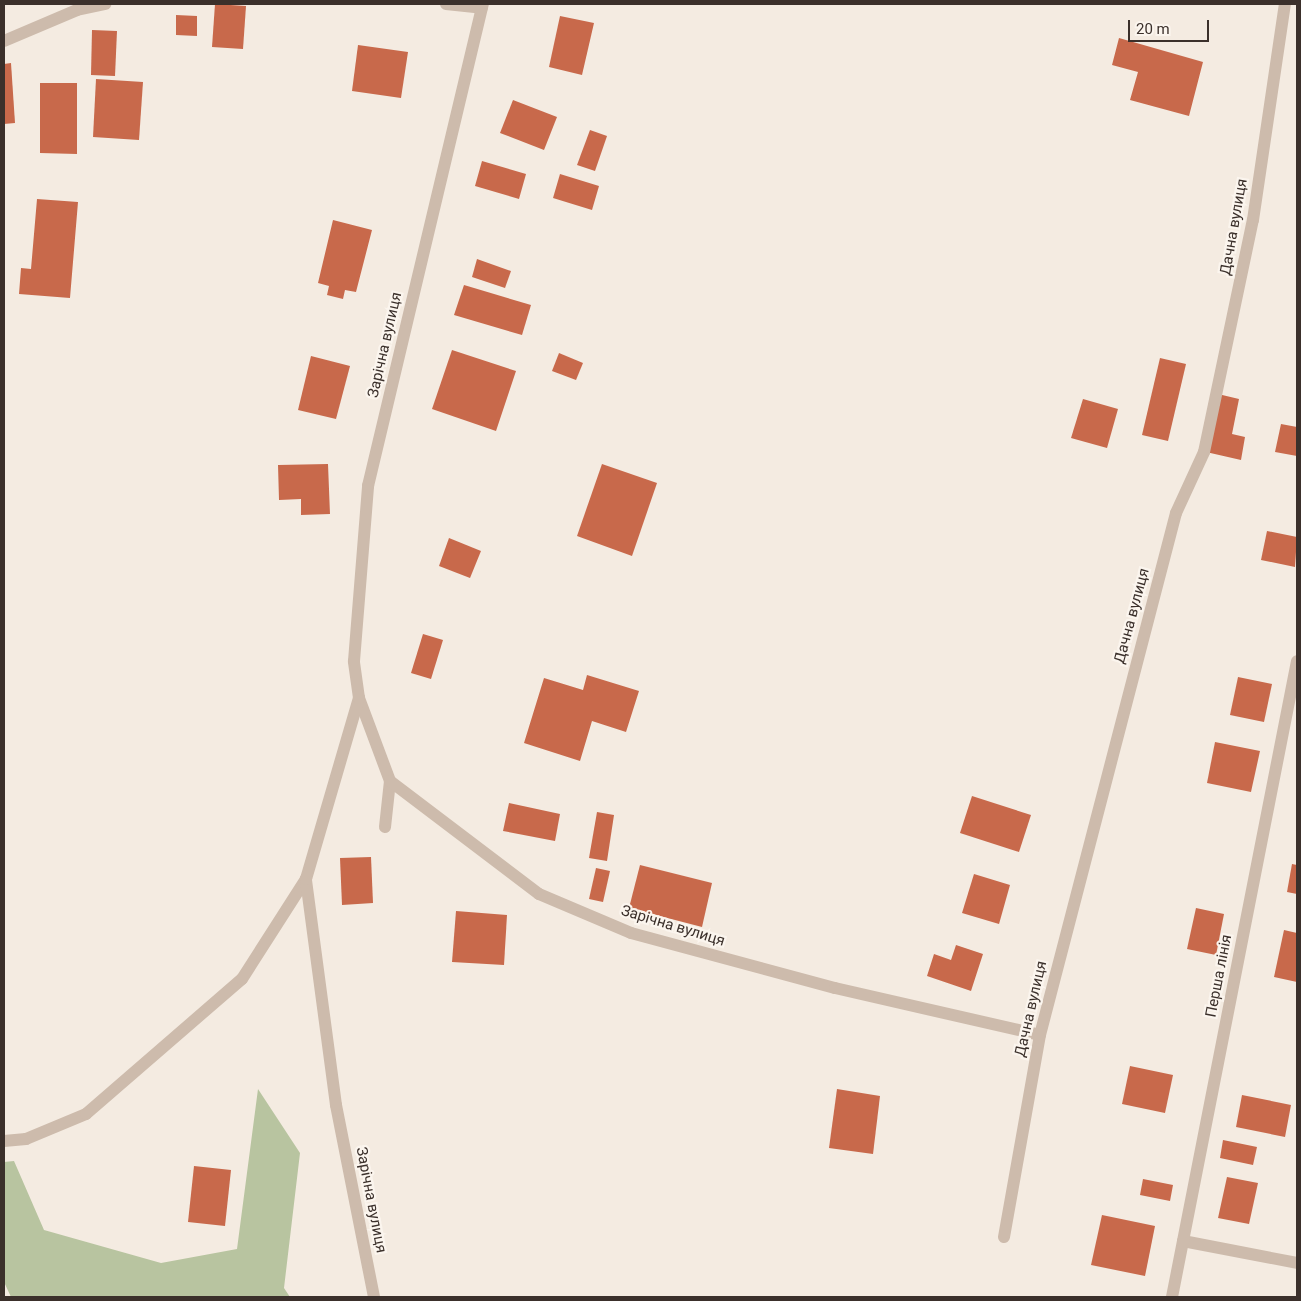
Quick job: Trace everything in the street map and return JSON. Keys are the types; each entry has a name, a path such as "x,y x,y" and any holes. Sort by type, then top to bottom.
{"street":[{"path":"4,41 76,10 105,4"},
{"path":"446,4 482,6"},
{"name":"Дачна вулиця","path":"1004,1237 1040,1035 1176,513 1204,452 1253,220 1285,4"},
{"name":"Зарічна вулиця","path":"482,6 368,486 354,661 359,698 390,781 539,894 631,933 835,988 1040,1035"},
{"name":"Перша лінія","path":"1172,1297 1297,661"},
{"name":"Зарічна вулиця","path":"359,698 306,879 336,1105 374,1297"},
{"path":"385,827 390,781"},
{"path":"4,1141 26,1140 86,1114 242,979 306,879"},
{"path":"1183,1241 1297,1263"}],"green space":[{"path":"258,1089 300,1153 284,1288 290,1297 11,1297 4,1282 4,1162 14,1161 44,1230 161,1263 237,1249"}],"building":[{"path":"215,4 246,6 243,49 212,47"},
{"path":"176,15 197,16 197,36 176,35"},
{"path":"560,16 594,23 582,75 549,67"},
{"path":"92,30 117,31 115,76 91,75"},
{"path":"1119,38 1203,62 1189,116 1130,100 1138,72 1112,65"},
{"path":"358,45 408,52 401,98 352,91"},
{"path":"11,63 15,123 4,124 4,64"},
{"path":"96,79 143,82 139,140 93,137"},
{"path":"40,83 77,83 77,154 40,153"},
{"path":"513,100 557,117 544,150 500,133"},
{"path":"590,130 607,136 595,171 577,165"},
{"path":"482,161 526,174 519,199 475,186"},
{"path":"560,174 599,186 592,210 553,198"},
{"path":"37,199 78,202 70,298 19,294 21,268 31,269"},
{"path":"333,220 372,230 356,292 345,290 343,299 327,295 329,286 318,283"},
{"path":"477,259 511,271 505,288 472,277"},
{"path":"464,285 531,305 522,335 454,315"},
{"path":"452,350 516,371 496,431 432,409"},
{"path":"559,353 583,363 576,380 552,371"},
{"path":"311,356 350,366 336,419 298,410"},
{"path":"1160,358 1186,364 1168,441 1142,435"},
{"path":"1218,394 1239,399 1232,434 1245,437 1241,460 1206,452"},
{"path":"1083,399 1118,409 1107,448 1071,438"},
{"path":"1281,424 1297,427 1297,456 1275,452"},
{"path":"328,464 330,514 301,515 301,499 279,500 278,465"},
{"path":"602,464 657,483 632,556 577,536"},
{"path":"1267,531 1297,537 1295,567 1261,560"},
{"path":"449,538 481,551 470,578 439,566"},
{"path":"423,634 443,640 431,679 411,673"},
{"path":"587,675 639,691 626,732 592,721 580,761 524,743 544,678 583,690"},
{"path":"1238,677 1272,684 1264,722 1230,715"},
{"path":"1215,742 1260,751 1251,792 1207,783"},
{"path":"972,796 1031,815 1019,852 960,833"},
{"path":"509,803 560,814 555,841 503,831"},
{"path":"597,812 614,815 607,861 589,858"},
{"path":"371,857 373,903 342,905 340,858"},
{"path":"1292,864 1297,865 1297,894 1287,892"},
{"path":"640,865 712,883 702,927 629,908"},
{"path":"596,868 610,871 603,902 589,899"},
{"path":"974,874 1010,885 999,924 962,913"},
{"path":"1196,908 1224,914 1216,955 1187,949"},
{"path":"456,911 507,915 504,965 452,962"},
{"path":"1284,930 1297,933 1297,982 1274,977"},
{"path":"956,945 983,954 971,991 927,976 934,954 951,960"},
{"path":"1130,1066 1173,1075 1165,1113 1122,1104"},
{"path":"837,1089 880,1096 873,1154 829,1148"},
{"path":"1242,1095 1291,1105 1285,1137 1236,1127"},
{"path":"1223,1140 1257,1147 1253,1165 1220,1158"},
{"path":"194,1166 231,1170 225,1226 188,1222"},
{"path":"1227,1177 1258,1183 1249,1224 1218,1218"},
{"path":"1143,1179 1173,1185 1170,1201 1140,1195"},
{"path":"1102,1215 1155,1226 1145,1276 1091,1265"}]}
